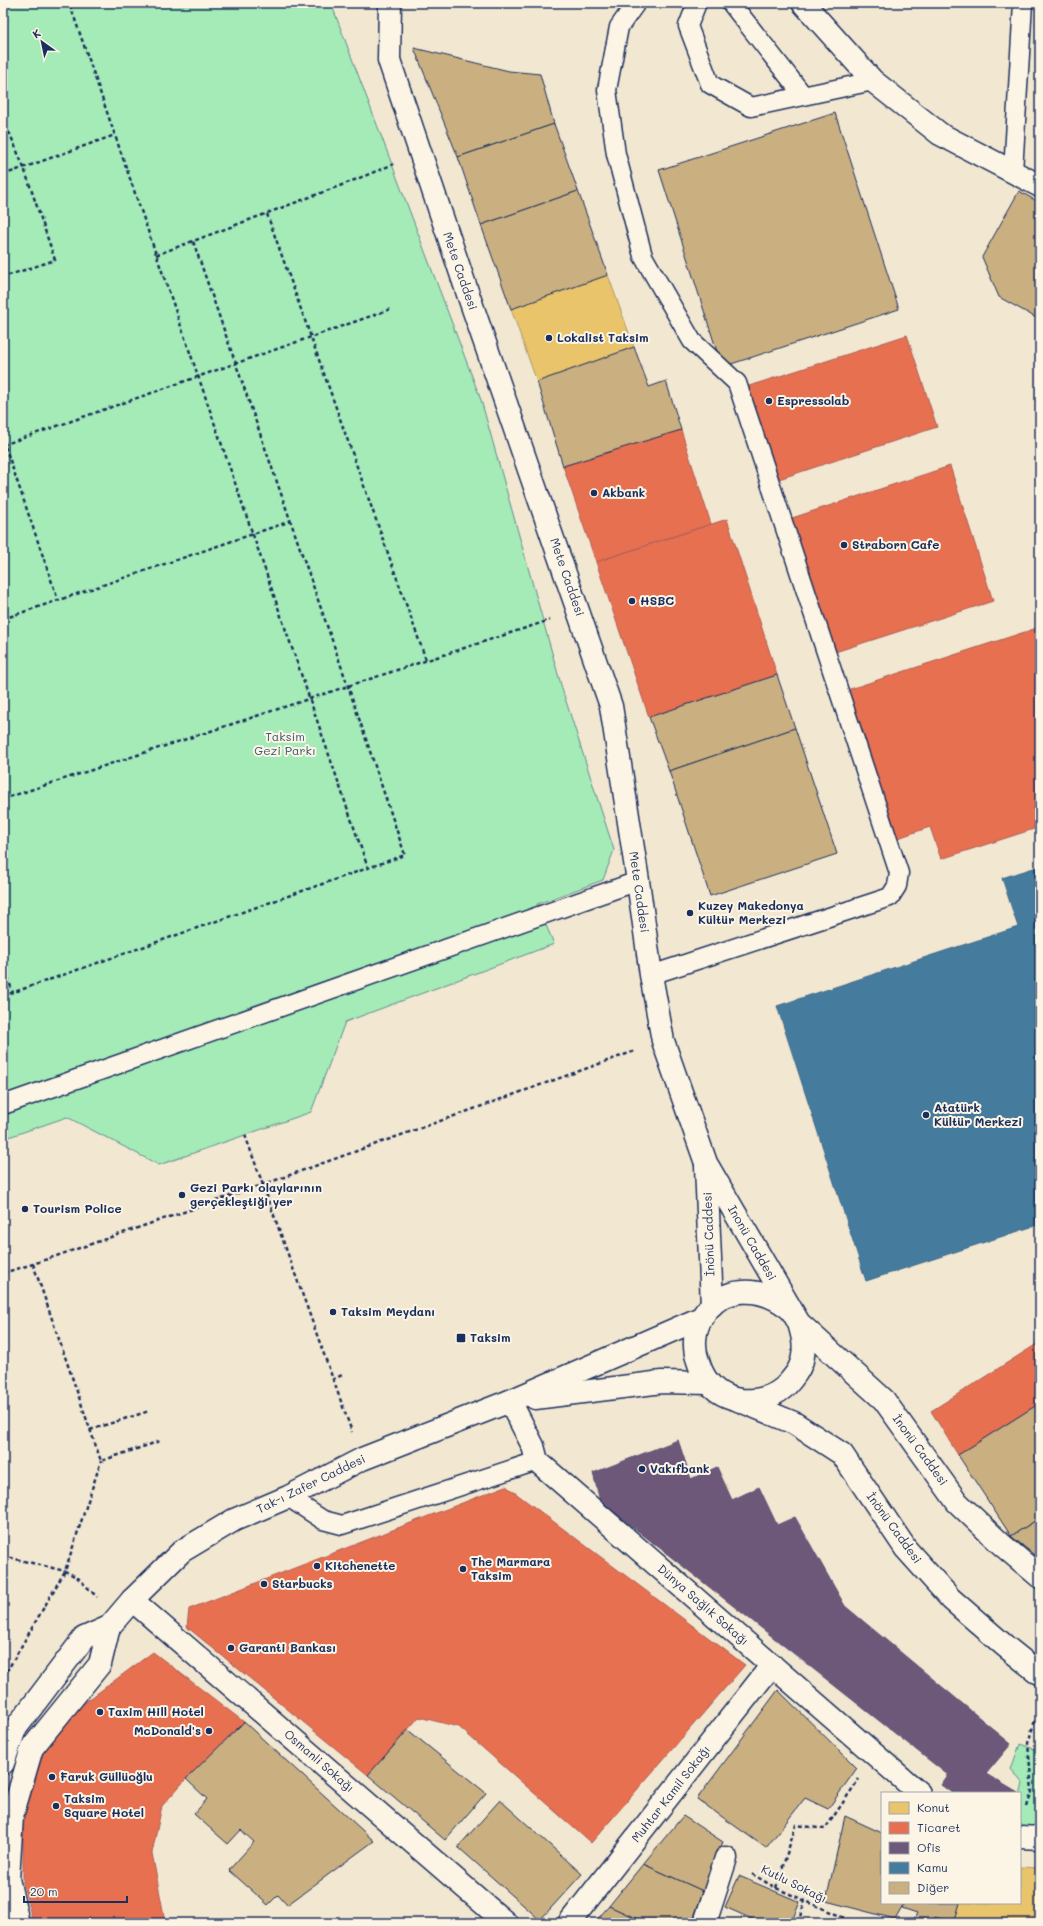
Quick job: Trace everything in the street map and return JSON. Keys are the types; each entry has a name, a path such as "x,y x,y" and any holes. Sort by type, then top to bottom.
{"main road":[{"name":"Mete Caddesi","path":"390,3 389,60 611,706 651,975 663,1041 706,1162"},
{"path":"803,3 874,81 940,134 1040,186"},
{"name":"İnönü Caddesi","path":"706,1162 707,1311"},
{"name":"Inonü Caddesi","path":"706,1162 795,1316"},
{"path":"510,1401 707,1311 727,1296 743,1291 761,1292 776,1298 795,1316 804,1340 803,1357 797,1373 786,1387 772,1397 755,1401 738,1400 722,1394 708,1383 700,1369 695,1352 695,1335 707,1311"},
{"name":"İnonü Caddesi","path":"795,1316 884,1400 957,1502 1001,1544 1040,1577"},
{"path":"510,1401 662,1382 708,1383"},
{"name":"İnönü Caddesi","path":"738,1400 794,1423 842,1454 906,1549 957,1604 1040,1674"},
{"path":"510,1401 533,1446 537,1461"},
{"name":"Tak-ı Zafer Caddesi","path":"113,1623 132,1600 182,1550 234,1520 288,1497 362,1459 510,1401"},
{"name":"Dünya Sağlık Sokağı","path":"537,1461 918,1792"},
{"name":"Osmanli Sokağı","path":"132,1600 506,1923"},
{"path":"3,1763 15,1730 84,1638 113,1623"},
{"path":"18,1923 8,1879 12,1816 32,1748 100,1664 113,1623"},
{"name":"Muhtar Kamil Sokağı","path":"569,1923 772,1665"},
{"path":"1021,1837 1040,1838"},
{"path":"705,1923 726,1858"}],"lane":[{"path":"636,3 619,27 607,90 616,154 643,256 692,341 737,383 899,873 897,886 890,897 651,975"},
{"path":"697,3 688,26 710,84 751,106 874,81"},
{"path":"731,3 803,95"},
{"path":"1013,172 1023,3"},
{"path":"3,1105 638,881"},
{"path":"288,1497 323,1520 342,1525 537,1461"}],"path":[{"path":"70,6 368,868"},
{"path":"3,127 10,134 24,168 55,260 3,277"},
{"path":"3,175 115,135"},
{"path":"156,255 267,214 420,153"},
{"path":"267,214 426,660"},
{"path":"3,996 405,855 348,686 193,241"},
{"path":"4,445 391,309"},
{"path":"3,440 58,600"},
{"path":"3,619 291,521"},
{"path":"3,799 578,610"},
{"path":"3,964 13,993"},
{"path":"3,1272 33,1264 262,1184 663,1041"},
{"path":"245,1136 332,1380 362,1459"},
{"path":"3,1678 65,1571 101,1460 33,1264"},
{"path":"332,1380 344,1374"},
{"path":"90,1430 149,1411"},
{"path":"101,1460 160,1441"},
{"path":"3,1556 65,1571 78,1578 113,1623"},
{"path":"1025,1814 1032,1791 1028,1743 1035,1720 1040,1711"},
{"path":"776,1888 796,1825 825,1829 875,1756"},
{"name":"Kutlu Sokağı","path":"726,1858 776,1888 856,1923"},
{"path":"798,1923 805,1901"}],"green space":[{"name":"Taksim Gezi Parkı","path":"3,3 331,3 481,400 563,692 614,850 603,880 537,904 554,944 345,1022 311,1112 159,1165 67,1117 3,1139"},
{"path":"1020,1744 1040,1751 1040,1832 1021,1830 1021,1792 1023,1784 1011,1769"}],"building: Konut":[{"path":"608,275 634,347 537,382 511,309"},
{"path":"1021,1867 1039,1868 1040,1923 954,1923 960,1904 1021,1904"}],"building: Ticaret":[{"path":"907,335 937,427 776,480 746,387"},
{"path":"681,430 711,524 596,562 563,466"},
{"path":"950,466 993,601 832,653 789,519"},
{"path":"727,519 777,675 649,717 596,562"},
{"path":"1040,627 1040,827 941,859 930,827 892,840 844,691"},
{"path":"1040,1342 1040,1403 958,1455 931,1411"},
{"path":"506,1486 745,1665 591,1843 459,1727 419,1717 368,1775 187,1627 189,1609"},
{"path":"153,1652 244,1722 186,1779 162,1806 152,1853 165,1921 158,1923 33,1923 23,1884 23,1814 40,1751 64,1718"}],"building: Ofis":[{"path":"678,1440 691,1479 717,1467 732,1500 759,1487 777,1525 795,1517 845,1606 1011,1744 986,1774 1016,1792 951,1792 941,1785 948,1775 600,1501 593,1473"}],"building: Kamu":[{"name":"Atatürk Kültür Merkezi","path":"1040,866 1040,1224 866,1281 777,1006 1018,927 1002,878"}],"building: Diğer":[{"path":"414,48 509,71 540,74 554,124 458,157"},
{"path":"835,113 899,309 722,367 659,170"},
{"path":"554,124 578,191 481,225 458,157"},
{"path":"578,191 608,275 511,309 481,225"},
{"path":"1019,191 1040,203 1040,320 999,297 982,257"},
{"path":"634,347 649,387 666,381 681,430 563,466 537,382"},
{"path":"777,675 795,728 669,771 649,717"},
{"path":"795,728 837,854 710,896 669,771"},
{"path":"1040,1403 1040,1518 1011,1536 958,1455"},
{"path":"1040,1518 1040,1557 1038,1558 1011,1536"},
{"path":"778,1690 857,1768 828,1809 805,1798 766,1848 697,1799"},
{"path":"244,1722 374,1841 287,1905 278,1895 268,1905 229,1870 254,1842 241,1830 228,1844 194,1814 207,1799 186,1779"},
{"path":"408,1730 486,1793 445,1840 368,1775"},
{"path":"500,1800 582,1874 540,1920 458,1847"},
{"path":"683,1816 723,1842 703,1891 643,1864"},
{"path":"845,1816 881,1833 881,1904 903,1904 895,1919 826,1901"},
{"path":"643,1864 703,1891 692,1923 646,1923 609,1906"},
{"path":"739,1876 800,1902 791,1923 761,1923 725,1907"},
{"path":"904,1904 960,1904 954,1923 935,1917 933,1923 914,1919 917,1913 902,1908"},
{"path":"609,1906 646,1923 594,1923"},
{"path":"716,1920 728,1923 715,1923"}],"place":[{"name":"Lokalist Taksim","path":"549,338"},
{"name":"Espressolab","path":"769,401"},
{"name":"Akbank","path":"594,493"},
{"name":"Straborn Cafe","path":"844,545"},
{"name":"HSBC","path":"632,601"},
{"name":"Kuzey Makedonya Kültür Merkezi","path":"690,913"},
{"name":"Atatürk Kültür Merkezi","path":"926,1115"},
{"name":"Gezi Parkı olaylarının gerçekleştiği yer","path":"182,1195"},
{"name":"Tourism Police","path":"25,1209"},
{"name":"Taksim Meydanı","path":"333,1312"},
{"name":"Taksim","path":"461,1338"},
{"name":"Vakıfbank","path":"642,1469"},
{"name":"Kitchenette","path":"317,1566"},
{"name":"The Marmara Taksim","path":"463,1569"},
{"name":"Starbucks","path":"264,1584"},
{"name":"Garanti Bankası","path":"231,1648"},
{"name":"Taxim Hill Hotel","path":"100,1712"},
{"name":"McDonald's","path":"209,1731"},
{"name":"Faruk Güllüoğlu","path":"52,1777"},
{"name":"Taksim Square Hotel","path":"56,1806"}]}
